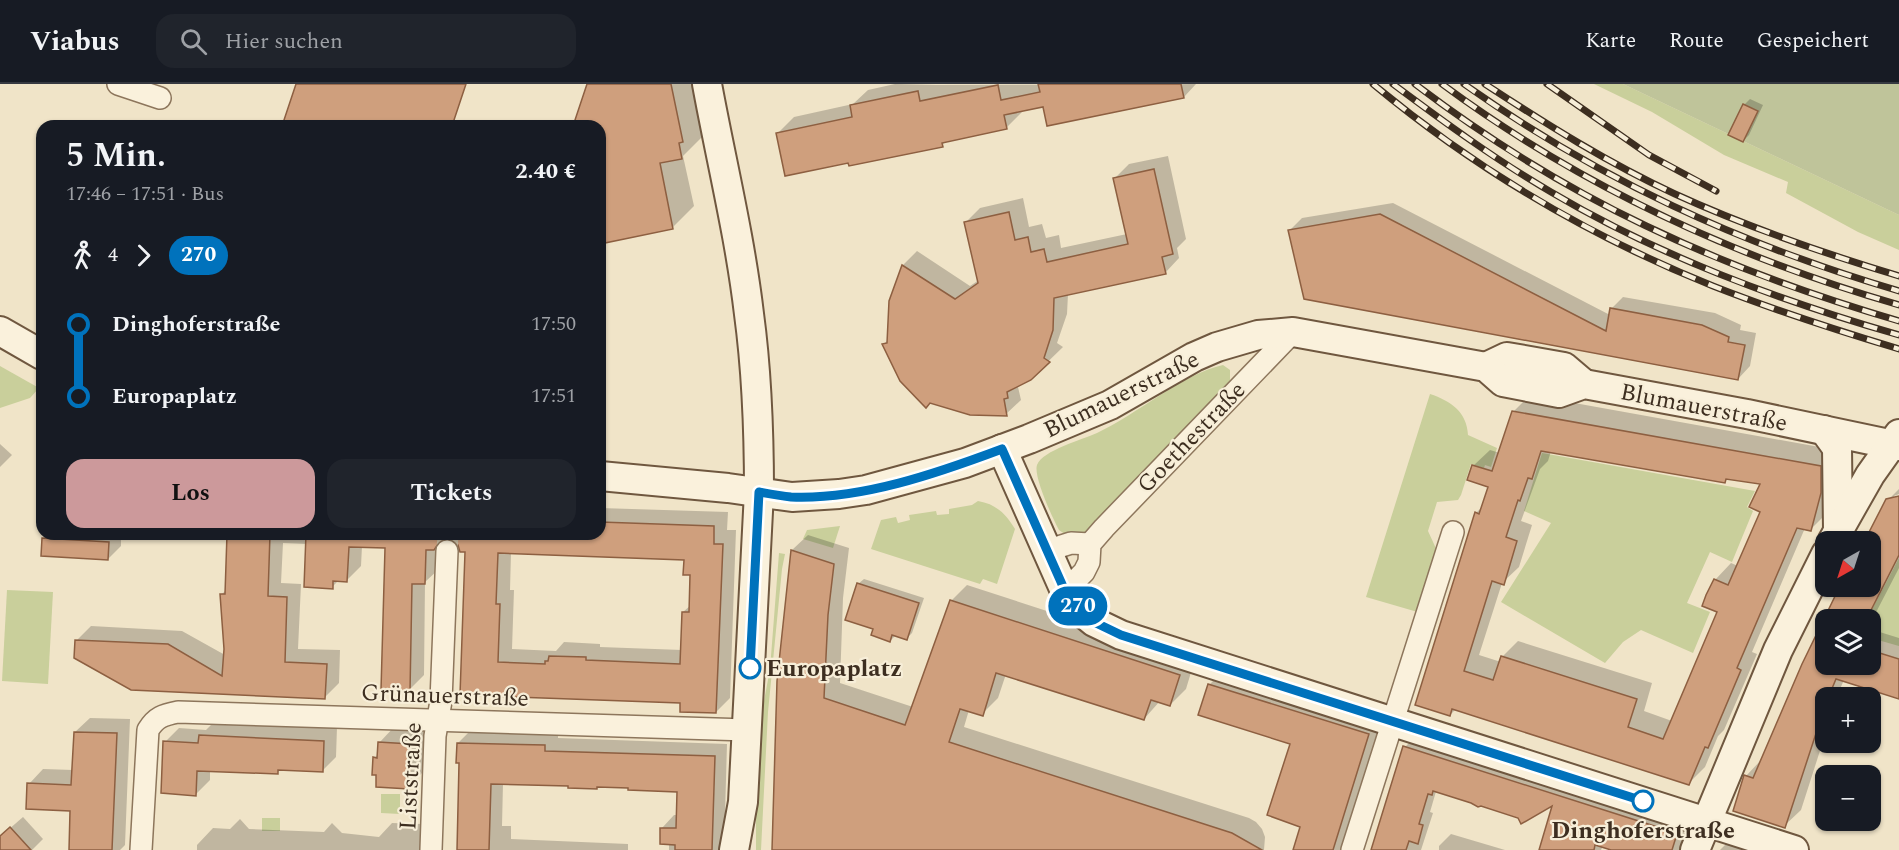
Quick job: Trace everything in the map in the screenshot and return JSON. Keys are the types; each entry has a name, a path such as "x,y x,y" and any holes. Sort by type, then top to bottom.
{"main road":[{"path":"706,84 750,315 759,446 759,492 743,802 734,850"},
{"path":"0,331 36,352"},
{"name":"Blumauerstraße","path":"759,492 792,497 840,495 965,463 1110,405 1186,361 1217,347 1258,335 1293,332 1486,367 1507,357 1564,367 1584,384 1896,442"},
{"path":"1824,430 1837,448 1835,531"},
{"path":"1838,531 1870,475 1896,442"},
{"path":"1002,449 1065,591 1083,613 1094,622 1121,635 1794,850"},
{"path":"606,477 759,492"},
{"path":"1695,850 1778,650 1815,576"},
{"path":"743,802 747,850"}],"street":[{"path":"118,84 160,98"},
{"name":"Goethestraße","path":"1065,591 1078,580 1090,553 1293,332"},
{"path":"1352,850 1453,532"},
{"path":"1046,551 1071,543 1090,553"},
{"name":"Liststraße","path":"431,850 435,736 441,701 447,556"},
{"name":"Grünauerstraße","path":"141,850 148,730 153,721 162,715 178,711 747,730"}],"green space":[{"path":"1594,84 1623,84 1899,215 1899,250 1858,232 1786,193 1788,182 1724,155 1652,112"},
{"path":"1623,84 1899,84 1899,215"},
{"path":"1223,365 1230,370 1230,382 1105,516 1090,529 1078,535 1072,536 1059,530 1038,478 1037,465 1041,460 1055,450 1112,425 1192,376"},
{"path":"0,366 36,386 36,391 30,398 0,408"},
{"path":"1430,394 1457,408 1465,420 1468,435 1497,448 1491,467 1485,465 1484,468 1471,464 1458,500 1437,502 1428,531 1439,555 1421,613 1366,597"},
{"path":"1542,453 1755,491 1747,507 1753,511 1732,562 1710,552 1687,603 1710,612 1693,653 1641,630 1623,642 1605,663 1501,602 1551,523 1524,511"},
{"path":"978,501 1000,510 1015,529 997,584 983,579 980,584 871,549 881,520 896,517 898,523 910,520 909,515 936,511 937,515 949,514 949,509 972,505"},
{"path":"840,526 833,548 803,539 807,530"},
{"path":"779,553 785,554 768,712 761,850 756,850 760,722 770,669"},
{"path":"1899,558 1899,646 1881,641 1881,609 1872,609 1879,597 1881,597 1881,592"},
{"path":"7,590 53,592 48,684 2,681"},
{"path":"381,794 400,794 400,814 381,813"},
{"path":"262,818 280,818 280,831 262,831"}],"building":[{"path":"296,84 466,84 454,120 284,120"},
{"path":"587,84 671,84 683,142 679,143 682,159 660,163 673,229 606,243 606,120 575,120"},
{"path":"1038,84 1181,84 1184,98 1047,126 1043,107 1004,115 1007,129 942,143 943,147 785,176 776,133 852,117 850,105 918,91 920,101 998,85 1001,100 1040,92"},
{"path":"1743,104 1758,111 1743,142 1728,135"},
{"path":"1154,169 1173,254 1162,257 1166,274 1054,298 1053,330 1044,358 1050,362 1031,380 1007,392 1008,398 1004,399 1007,416 970,415 930,403 926,408 900,381 882,344 887,343 889,301 902,265 955,299 978,283 964,222 1009,212 1015,240 1028,237 1031,252 1044,249 1047,262 1128,244 1113,178"},
{"path":"1380,214 1606,331 1610,308 1702,325 1729,337 1728,342 1745,345 1738,380 1304,299 1288,230"},
{"path":"1512,411 1821,466 1821,493 1811,531 1797,528 1737,668 1741,670 1708,748 1705,747 1689,785 1452,709 1450,716 1415,705 1475,512 1479,514 1488,487 1467,480 1472,465 1492,471","holes":["1541,451 1725,483 1726,479 1760,484 1749,507 1760,512 1728,585 1714,579 1706,595 1702,606 1717,612 1663,739 1628,727 1637,699 1501,656 1493,680 1464,671 1492,581 1504,585 1517,541 1506,537 1518,500 1520,501 1528,478 1532,479"]},
{"path":"1899,496 1899,555 1881,590 1881,531 1870,531 1886,499"},
{"path":"606,522 714,526 714,544 723,544 716,713 680,712 680,703 460,695 465,552 460,552 458,545 451,540 606,540","holes":["498,553 684,560 683,575 690,575 689,612 682,612 680,664 549,656 545,664 498,662 500,604 496,604"]},
{"path":"42,540 109,542 108,560 41,556"},
{"path":"227,540 270,540 268,596 287,597 285,662 327,664 325,699 131,690 74,658 75,640 168,644 222,676 224,649 220,594 225,594"},
{"path":"306,540 441,540 434,550 426,550 425,584 412,584 410,691 381,690 385,548 349,547 347,582 333,581 333,589 304,587"},
{"path":"791,550 834,564 828,615 824,698 905,725 950,600 1180,675 1170,706 1151,700 1144,720 996,673 983,716 960,709 949,742 1232,833 1262,850 772,850 777,681"},
{"path":"857,583 919,603 907,640 892,635 890,642 871,635 873,629 845,620"},
{"path":"1835,597 1878,597 1872,609 1829,609"},
{"path":"1815,637 1815,675 1881,675 1881,653 1899,659 1899,699 1881,693 1881,687 1861,687 1836,679 1833,687 1815,687 1815,737 1785,828 1733,811 1744,775 1753,778"},
{"path":"1208,684 1369,734 1333,850 1293,850 1300,827 1267,815 1290,744 1198,715"},
{"path":"74,732 117,733 112,850 69,850 70,811 26,809 27,783 71,785"},
{"path":"199,735 324,741 323,772 278,770 278,774 197,771 196,796 161,793 163,741 198,743"},
{"path":"378,742 411,744 409,789 376,787 376,775 372,775 373,757 377,758"},
{"path":"457,743 545,745 545,751 715,756 712,850 675,850 675,845 660,844 660,828 676,828 677,792 628,790 628,788 597,787 597,789 491,784 489,850 457,850 459,763 456,763"},
{"path":"1403,746 1673,832 1676,837 1672,850 1611,850 1595,845 1594,850 1539,850 1552,806 1521,824 1518,818 1433,791 1432,795 1428,794 1419,824 1423,825 1418,844 1409,841 1406,850 1371,850"},
{"path":"10,827 31,850 0,850 0,836"}],"tunnel":[{"path":"447,551 448,540"}],"railway":[{"path":"1373,84 1412,115 1493,172 1578,223 1623,246 1736,295 1899,349"},
{"path":"1393,84 1510,167 1592,215 1634,236 1764,291 1899,335"},
{"path":"1415,84 1529,162 1587,196 1646,226 1768,278 1899,321"},
{"path":"1442,84 1494,121 1548,155 1660,215 1777,265 1899,305"},
{"path":"1464,84 1515,119 1567,150 1673,206 1783,252 1899,291"},
{"path":"1485,84 1578,142 1675,194 1786,239 1899,276"},
{"path":"1547,84 1649,155 1716,191"}],"bus line":[{"name":"270","path":"750,668 759,492 792,497 840,495 899,482 965,463 1002,449 1065,591 1083,613 1108,630 1643,801"}],"place":[{"name":"Europaplatz","path":"750,668"},
{"name":"Dinghoferstraße","path":"1643,801"}]}
